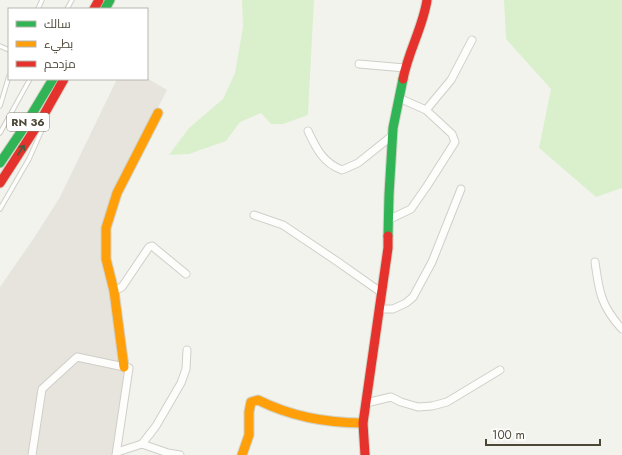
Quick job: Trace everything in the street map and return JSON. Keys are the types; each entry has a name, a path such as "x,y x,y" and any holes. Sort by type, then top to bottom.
{"main road":[{"path":"365,455 363,422 388,248 388,220 393,135 405,68 427,0"},
{"name":"RN 36","path":"0,162 21,132 52,80"},
{"path":"0,183 42,118 64,80"},
{"path":"124,366 114,291 106,259 106,228 117,193 158,113"},
{"path":"242,455 248,442 250,429 248,411 251,402 258,400 276,409 309,417 341,423 363,422"}],"street":[{"path":"426,110 451,80 472,40"},
{"path":"359,64 405,68"},
{"path":"388,220 411,208 455,142 452,134 426,110 399,98"},
{"path":"308,131 316,149 333,167 342,170 358,163 393,135"},
{"path":"380,309 393,309 406,303 413,297 432,262 461,189"},
{"path":"254,215 283,225 382,293"},
{"path":"114,291 122,287 150,246 152,246 186,274"},
{"path":"595,262 599,292 611,316 622,329"},
{"path":"32,455 42,388 77,357 129,368 116,454 142,444 156,426 181,383 186,370 187,350"},
{"path":"366,403 391,397 401,402 418,407 432,406 447,402 500,370"},
{"path":"142,444 168,453 180,455"}],"lane":[{"path":"0,104 8,79"},
{"path":"0,133 29,80"},
{"path":"0,209 29,160 40,137 58,91"}],"shaded area":[{"path":"148,79 167,90 109,204 104,265 128,360 113,455 0,455 0,287 60,197 117,80 148,80"}],"green space":[{"path":"242,0 314,0 308,115 283,124 271,124 261,113 240,122 226,141 189,154 169,155 189,128 223,99 235,73 243,27"},
{"path":"504,0 622,0 622,188 596,197 539,148 551,89 506,39"}],"traffic: fast":[{"path":"106,8 110,0"},
{"path":"388,236 393,128 403,79"},
{"path":"0,163 21,132 52,80"}],"traffic: slow":[{"path":"124,367 114,291 106,259 106,228 117,193 158,113"},
{"path":"242,455 249,435 249,412 251,402 258,400 270,406 309,418 336,422 363,423"}],"traffic: jam":[{"path":"95,8 99,0"},
{"path":"403,79 427,0"},
{"path":"0,183 42,118 63,80"},
{"path":"365,455 363,423 388,248 388,236"}]}
